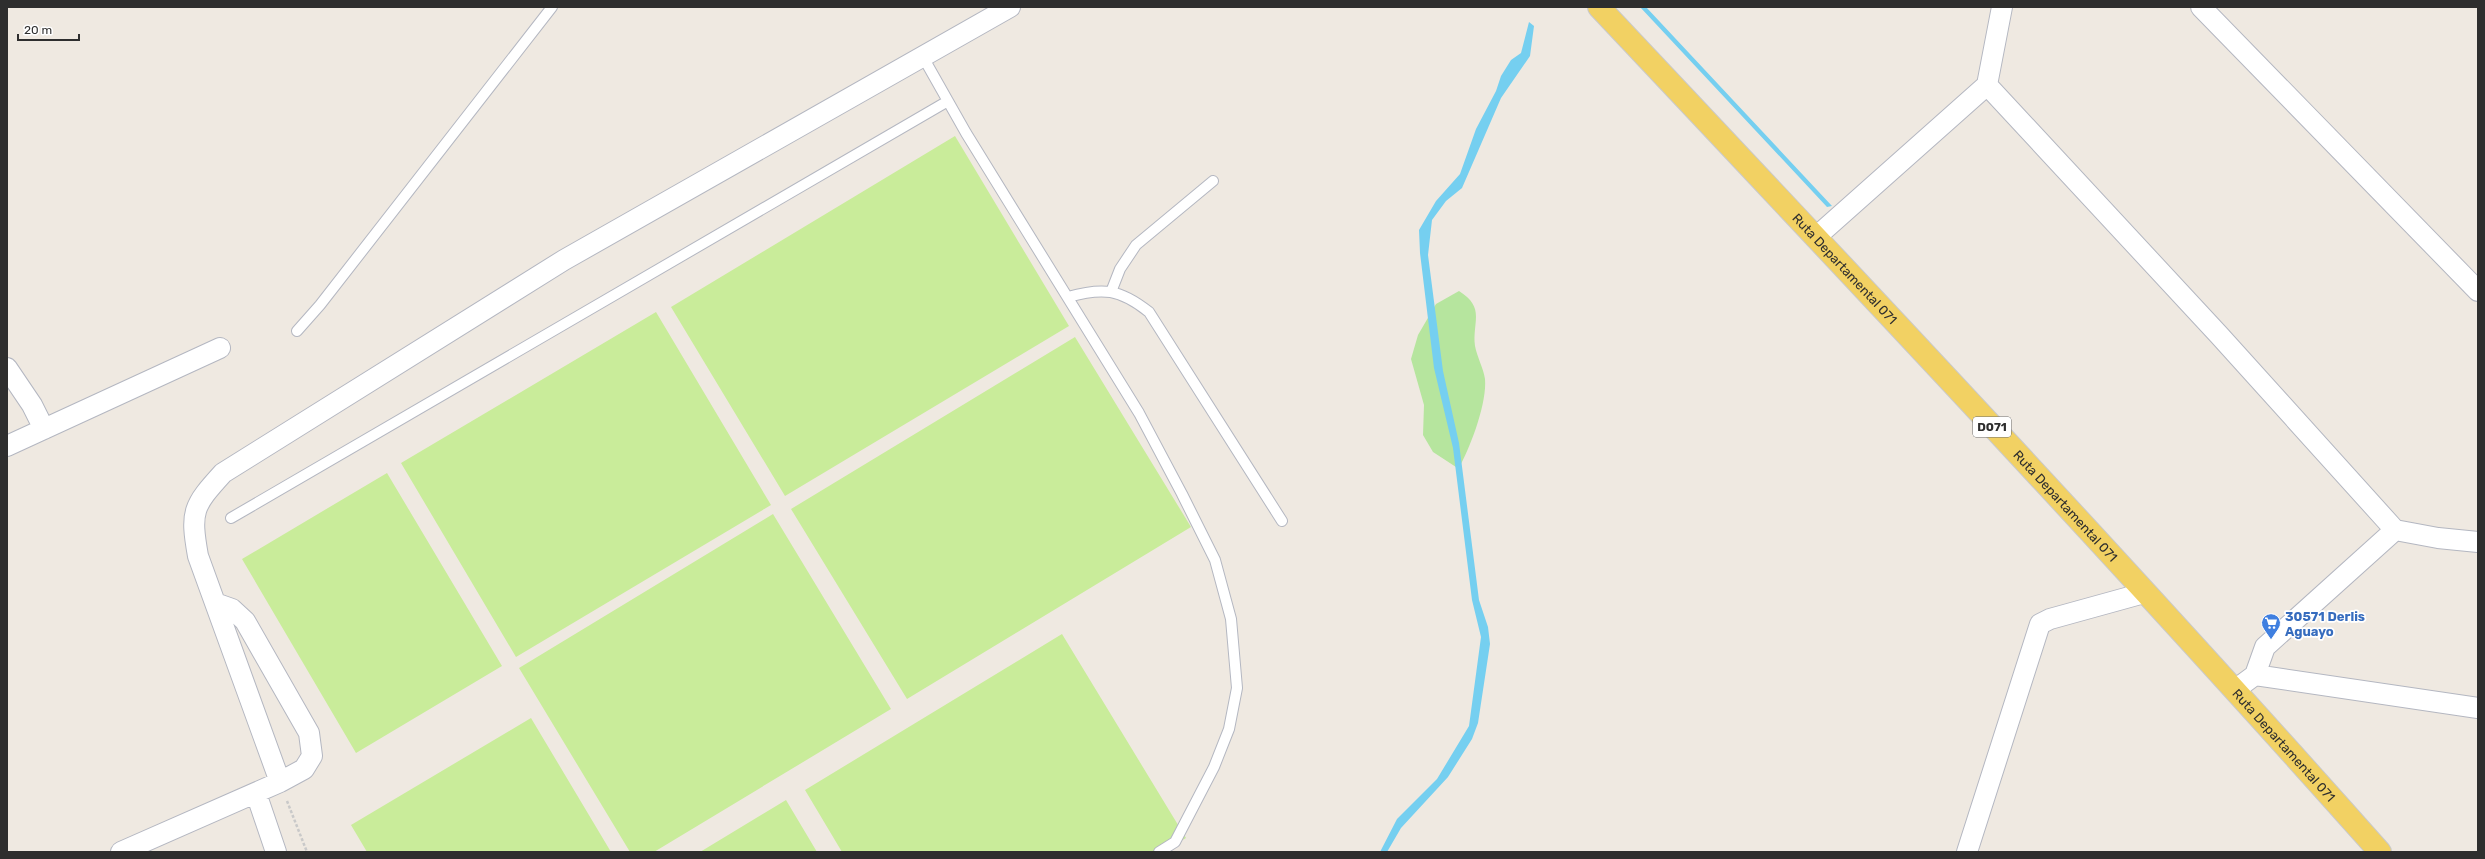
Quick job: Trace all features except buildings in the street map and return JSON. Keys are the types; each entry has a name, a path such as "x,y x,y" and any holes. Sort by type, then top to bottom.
{"main road":[{"name":"Ruta Departamental 071","path":"1599,7 1816,237 2144,593 2236,689 2380,852"}],"street":[{"path":"280,782 198,556 192,524 200,498 224,473 564,260 1010,7"},
{"path":"1816,237 1987,85 2002,7"},
{"path":"2201,7 2478,291"},
{"path":"1987,85 2219,335 2395,530 2438,538 2478,542"},
{"path":"7,446 220,348"},
{"path":"7,368 32,405 44,429"},
{"path":"2236,689 2255,675 2265,647 2395,530"},
{"path":"1967,852 2040,624 2050,619 2144,593"},
{"path":"121,852 280,782 304,769 312,756 309,733 245,621 232,609 215,603"},
{"path":"2255,675 2478,708"},
{"path":"256,793 276,852"}],"lane":[{"path":"297,331 320,305 552,7"},
{"path":"923,57 948,101 1139,413 1215,560 1232,618 1237,688 1229,729 1214,767 1175,842 1159,852"},
{"path":"231,518 948,101"},
{"path":"1111,292 1120,269 1136,245 1213,181"},
{"path":"1068,297 1089,291 1111,292 1132,298 1149,312 1282,521"}],"path":[{"path":"280,782 307,852"}],"green space":[{"path":"955,136 1069,326 785,496 671,307"},
{"path":"1459,291 1467,297 1475,310 1475,346 1485,379 1485,388 1484,399 1478,422 1470,445 1461,464 1456,467 1433,452 1423,435 1424,405 1411,359 1418,335 1436,304"},
{"path":"656,312 771,505 516,657 401,463"},
{"path":"1075,337 1191,527 907,699 791,509"},
{"path":"387,473 502,666 356,753 242,559"},
{"path":"773,514 891,709 654,852 630,852 519,668"},
{"path":"1062,634 1186,838 1162,852 842,852 805,790"},
{"path":"531,718 611,852 367,852 351,825"},
{"path":"786,800 817,852 700,852"}],"water":[{"path":"1640,7 1646,7 1832,206 1827,207"},
{"path":"1529,22 1534,26 1530,56 1501,98 1462,188 1446,201 1432,220 1428,255 1443,371 1459,443 1479,600 1488,627 1490,644 1478,723 1472,739 1448,777 1401,828 1387,852 1380,852 1397,819 1437,779 1469,726 1481,637 1472,600 1453,448 1434,368 1420,253 1419,230 1436,201 1460,174 1476,129 1496,91 1501,76 1511,60 1521,53"}],"place":[{"name":"30571 Derlis Aguayo","path":"2271,640"}]}
